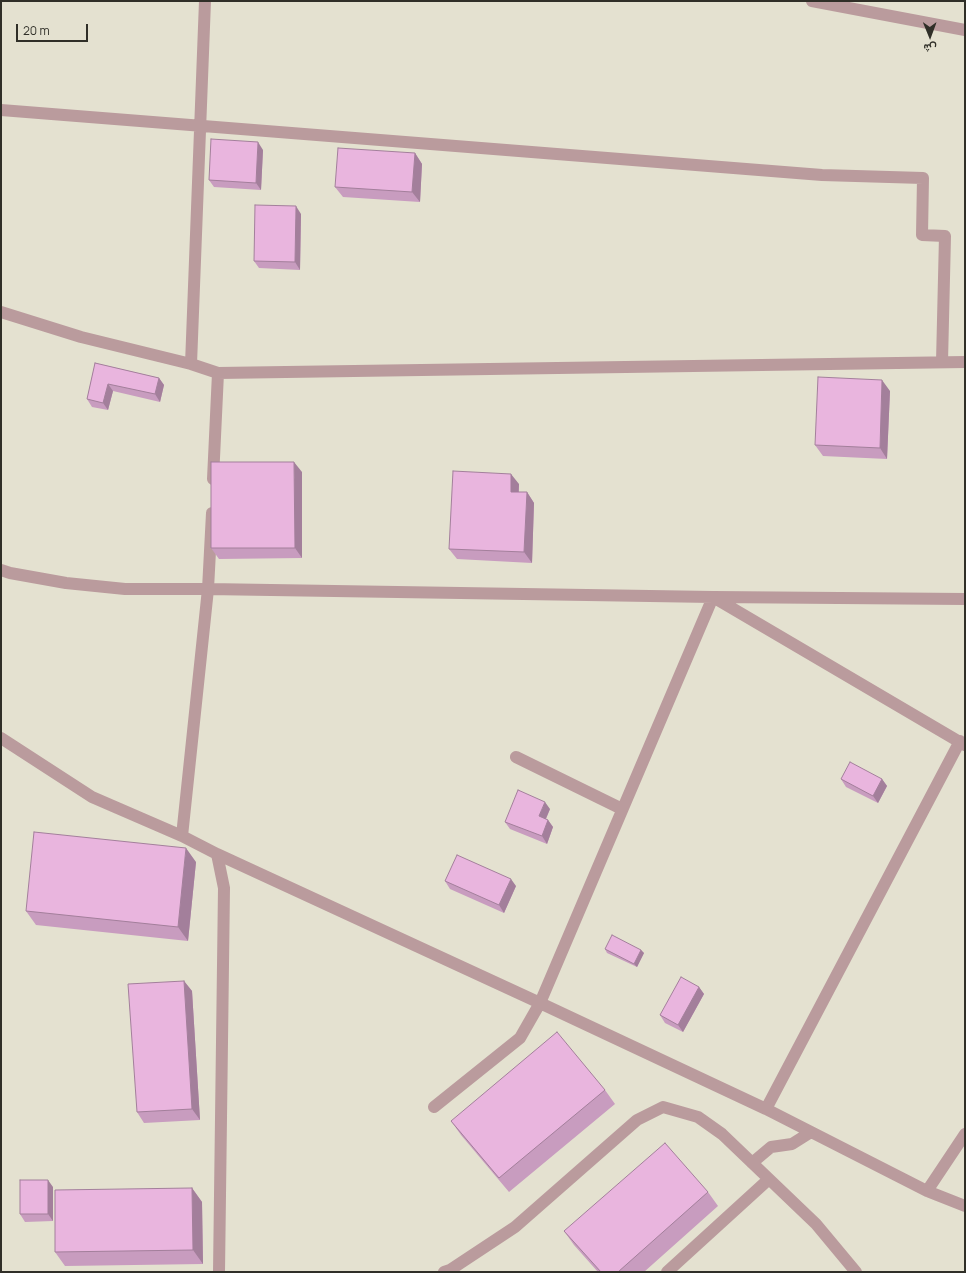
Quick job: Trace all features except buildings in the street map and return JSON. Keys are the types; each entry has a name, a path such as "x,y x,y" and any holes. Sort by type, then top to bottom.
{"street":[{"path":"191,364 205,1"},
{"path":"812,1 965,30"},
{"path":"1,110 822,175 923,178 922,235 945,236 942,362"},
{"path":"1,312 81,337 191,364 218,373 965,362"},
{"path":"213,489 218,373"},
{"path":"182,836 208,589 212,505"},
{"path":"1,570 66,583 125,589 965,599"},
{"path":"713,597 962,743 766,1109"},
{"path":"434,1107 520,1038 540,1003 713,597"},
{"path":"1,738 92,797 182,836 217,854 540,1003 766,1109 928,1191 965,1206"},
{"path":"516,757 622,809"},
{"path":"217,854 224,888 219,1272"},
{"path":"444,1272 450,1270 516,1227 636,1120 663,1107 698,1117 722,1134 816,1224 856,1272"},
{"path":"752,1163 770,1147 792,1144 811,1132"},
{"path":"928,1191 965,1134"},
{"path":"667,1272 769,1179"}]}
